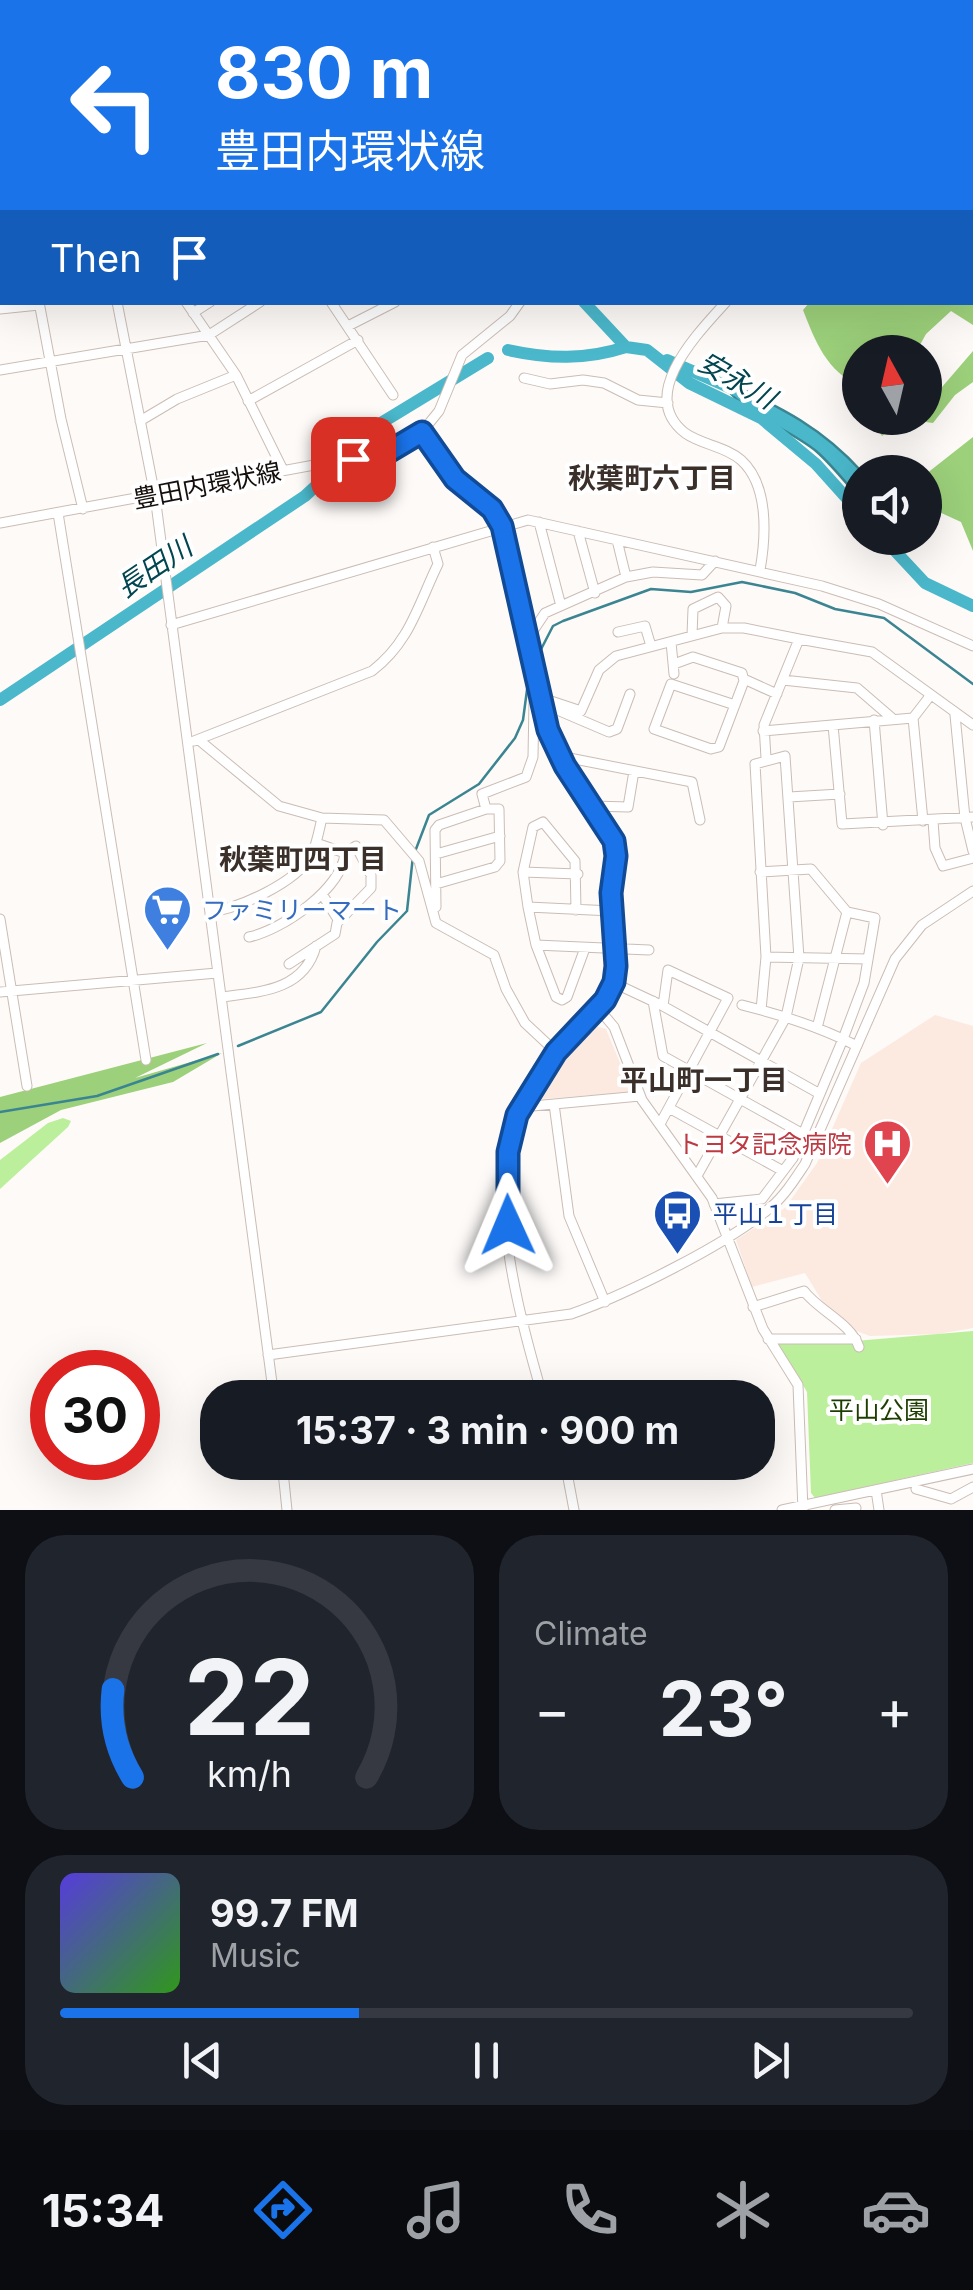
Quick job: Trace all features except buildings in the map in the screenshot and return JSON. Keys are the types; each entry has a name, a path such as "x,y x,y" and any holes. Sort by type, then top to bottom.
{"street":[{"path":"0,309 31,305"},
{"path":"39,305 84,509"},
{"path":"118,305 154,496 271,1380"},
{"path":"188,305 236,375 284,470"},
{"path":"193,314 206,305"},
{"path":"0,370 209,335 255,305"},
{"path":"332,305 393,395"},
{"path":"348,326 389,305"},
{"path":"518,305 462,355 439,410 422,432 455,479 492,509 502,526 540,700 559,756 616,849 612,911 614,982 598,1008 556,1052 522,1106 509,1142 506,1198 516,1292 539,1380"},
{"path":"724,305 681,358 671,378 668,403 671,415 683,431 736,456 749,470 757,486 765,527 760,570"},
{"path":"248,401 358,340"},
{"path":"140,420 236,375"},
{"path":"524,378 550,384 583,380 604,383 638,400 668,403"},
{"name":"豊田内環状線","path":"0,523 390,451 422,432"},
{"path":"58,512 146,1060"},
{"path":"171,625 528,520 760,570 880,604 973,646"},
{"path":"539,522 560,606"},
{"path":"578,530 596,593"},
{"path":"617,540 626,577"},
{"path":"188,742 372,671 384,662 402,645 438,564 433,548"},
{"path":"527,640 541,617 626,577 653,572 702,574 716,561"},
{"path":"692,636 693,609 718,598 726,606 722,628"},
{"path":"618,632 645,626 651,646"},
{"path":"486,809 482,792 526,776 533,757 534,701 581,711 599,670 616,656 722,628 744,628 872,652 955,715 973,724"},
{"path":"766,758 763,731 799,638"},
{"path":"671,642 674,669 693,657 742,673 744,679 735,705 719,747 711,749 654,729 672,684 735,705"},
{"path":"744,679 777,694"},
{"path":"784,680 858,688 893,719"},
{"path":"540,700 609,732 617,729 630,694"},
{"path":"930,696 914,718 928,821 943,866 973,854 955,715"},
{"path":"763,731 914,718"},
{"path":"874,720 883,825"},
{"path":"833,725 842,824 883,825 969,817"},
{"path":"199,740 270,800 322,818 378,818 414,854 436,922 494,954 506,989 526,1023 556,1052"},
{"path":"559,756 692,782 700,820"},
{"path":"698,1174 786,1017 798,958 785,756 755,764 766,957 761,1010"},
{"path":"593,806 628,808 634,772"},
{"path":"789,797 840,794"},
{"path":"436,884 495,867 500,861 499,809 486,809 438,825 436,854 436,884 436,906"},
{"path":"210,912 247,904 293,874 310,858 322,818"},
{"path":"576,910 578,874 572,852 543,822 533,826 523,872 536,945 556,997 567,997 585,948"},
{"path":"436,854 500,836"},
{"path":"316,843 345,852"},
{"path":"249,937 322,894 336,880 345,852 356,846 370,875 371,888 338,920 335,934 289,964"},
{"path":"714,1204 762,1199 793,1158 864,983 875,918 847,912 811,869 760,872"},
{"path":"523,872 578,874"},
{"path":"268,1356 571,1314 604,1302 725,1238 774,1205 794,1182 810,1154 870,1008 909,940 937,912 973,891"},
{"path":"322,894 338,920"},
{"path":"528,908 612,911"},
{"path":"818,1028 847,912"},
{"path":"0,919 27,1086"},
{"path":"536,945 649,950"},
{"path":"221,997 274,990 291,983 313,958 316,946"},
{"path":"766,957 868,958"},
{"path":"660,1124 690,1070 711,1033 728,998 668,970 658,1003 663,1056 690,1070 803,1134"},
{"path":"0,992 218,973"},
{"path":"614,982 820,1094"},
{"path":"742,1004 818,1028 857,1046"},
{"path":"598,1008 614,1028 640,1096 698,1174 714,1204 753,1307 799,1392 804,1508"},
{"path":"522,1106 640,1096"},
{"path":"554,1104 569,1216 604,1302"},
{"path":"669,1108 782,1170"},
{"path":"753,1307 804,1292 857,1343 768,1339"},
{"path":"782,1510 824,1505 973,1469"},
{"path":"284,1480 287,1510"},
{"path":"568,1480 574,1510"},
{"path":"916,1489 957,1498 973,1487"},
{"path":"876,1490 880,1510"},
{"path":"938,1510 940,1496"},
{"path":"839,1510 856,1508"}],"shaded area":[{"name":"トヨタ記念病院","path":"935,1015 973,1026 973,1328 938,1334 870,1336 854,1330 827,1309 805,1273 752,1287 736,1240 785,1208 817,1163 861,1063"},
{"path":"588,1024 606,1029 632,1092 529,1100 557,1056"}],"green space":[{"path":"807,305 973,305 973,325 951,311 925,335 842,335 842,375 812,333 803,310"},
{"path":"973,351 973,382 955,395 942,412 942,387"},
{"path":"973,437 973,551 961,522 942,513 942,461"},
{"path":"207,1043 135,1078 222,1053 173,1082 61,1110 0,1143 0,1097"},
{"path":"63,1118 71,1121 68,1127 0,1189 0,1160 48,1123"},
{"name":"平山公園","path":"973,1331 973,1463 815,1498 811,1493 807,1392 776,1340 855,1341"}],"water":[{"path":"721,379 779,408 830,441 845,455 842,478 816,451 749,409"}],"waterway":[{"name":"安永川","path":"587,305 626,347 647,350 689,383 761,418 816,464 842,493"},
{"name":"長田川","path":"508,350 567,357 626,347"},
{"name":"長田川","path":"346,454 363,434 488,358"},
{"path":"667,360 740,392"},
{"name":"長田川","path":"0,700 305,496 332,471"},
{"name":"安永川","path":"899,555 925,583 973,606"},
{"path":"536,659 553,626 563,621 651,589 691,592 742,582 795,593 835,609 884,618 973,684"},
{"path":"416,849 429,815 479,784 515,738 523,720 529,675"},
{"path":"238,1046 321,1012 407,911 413,856"},
{"path":"0,1112 97,1096 218,1054"}],"place":[{"name":"ファミリーマート","path":"167,952"},
{"name":"トヨタ記念病院","path":"887,1186"},
{"name":"平山１丁目","path":"678,1256"}],"district":[{"name":"秋葉町六丁目","path":"652,478"},
{"name":"秋葉町四丁目","path":"303,859"},
{"name":"平山町一丁目","path":"704,1080"}],"route":[{"path":"353,459 390,451 422,432 455,479 492,509 502,526 510,557 548,730 559,756 603,822 616,849 611,893 616,949 614,982 605,1000 556,1052 517,1115 508,1152 508,1225"}]}
